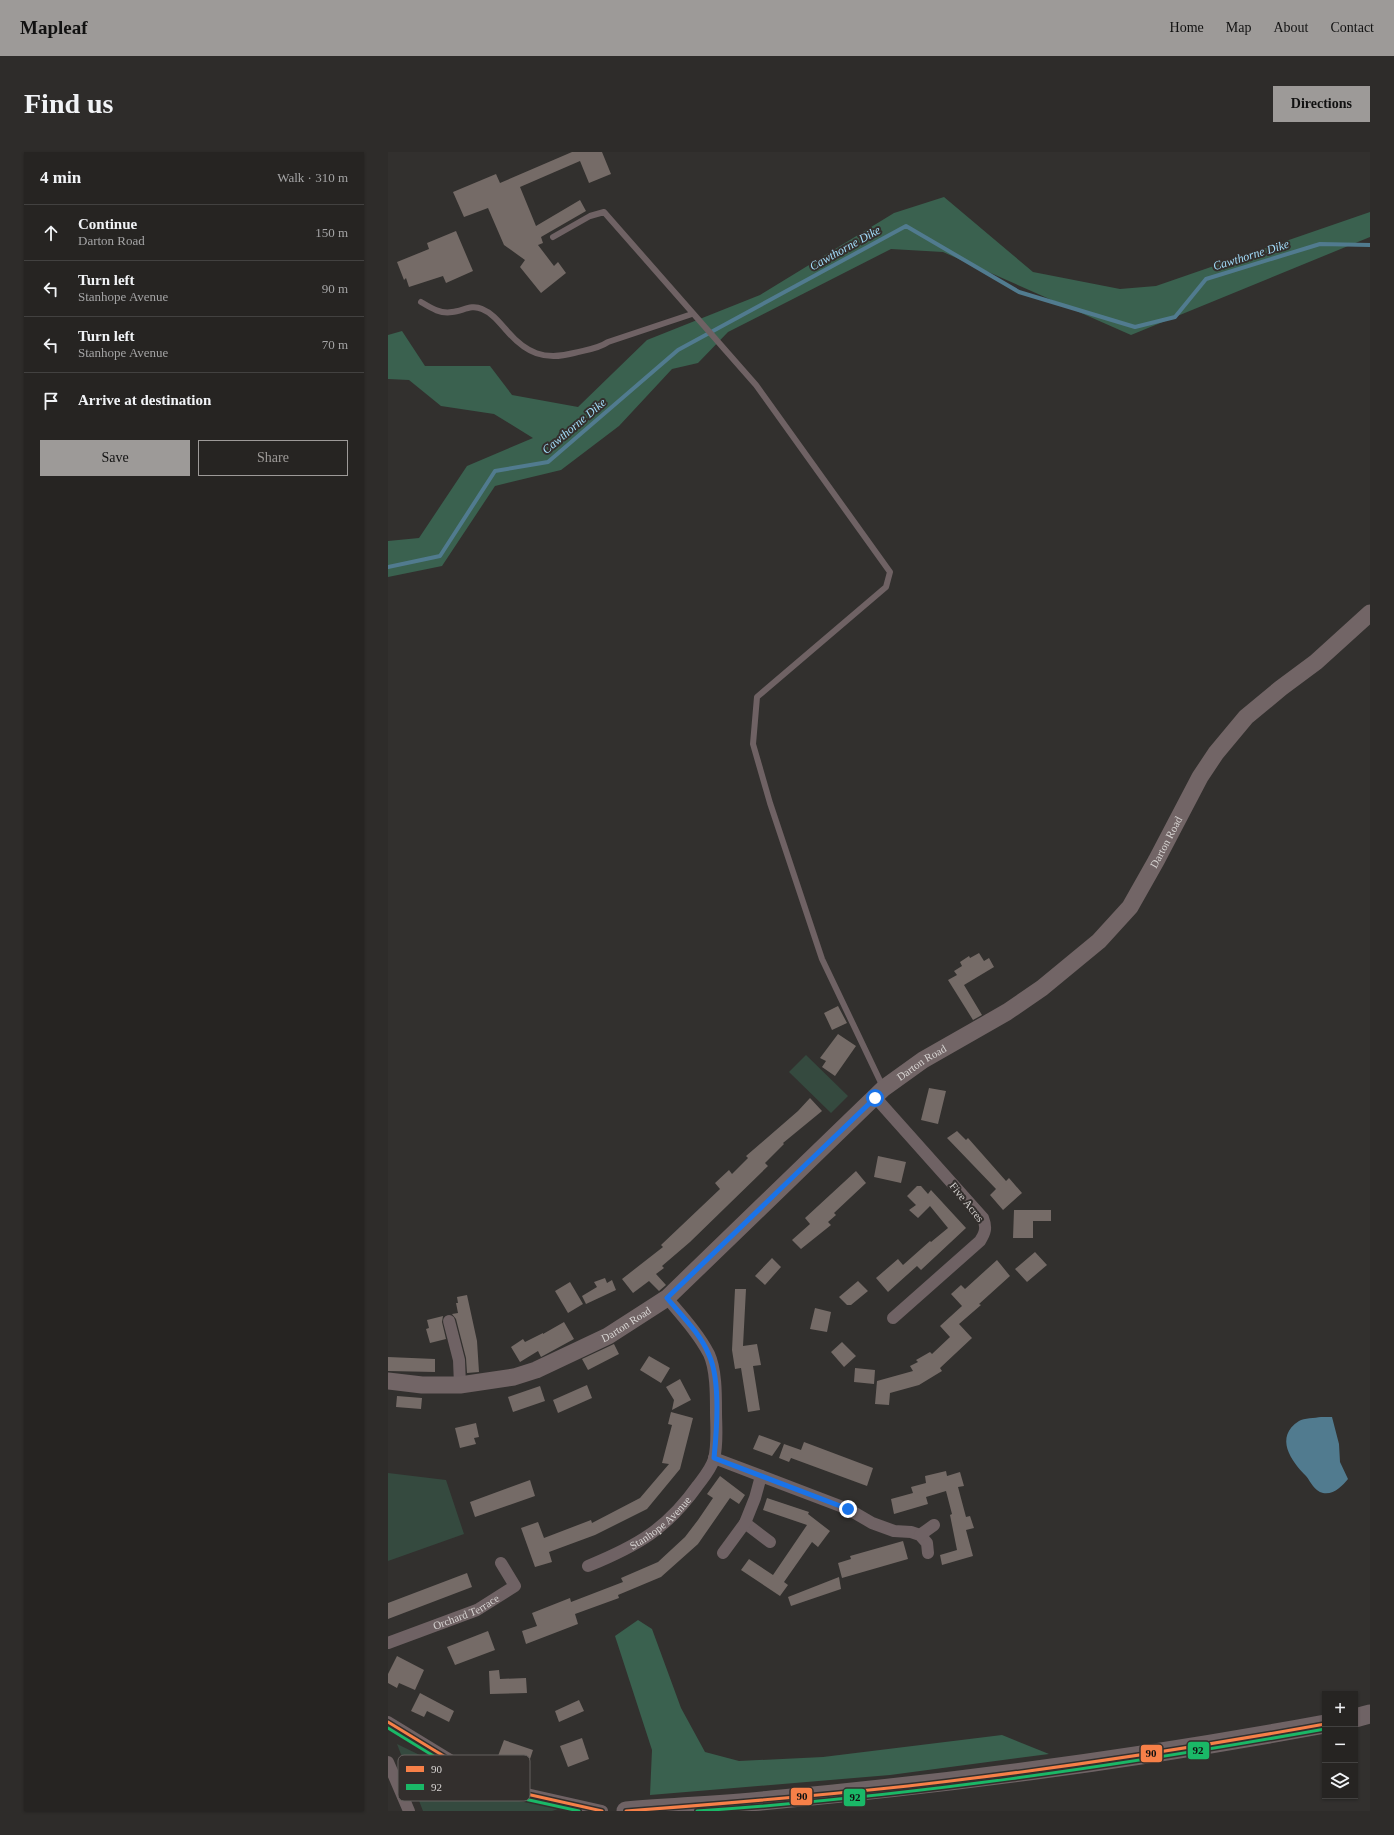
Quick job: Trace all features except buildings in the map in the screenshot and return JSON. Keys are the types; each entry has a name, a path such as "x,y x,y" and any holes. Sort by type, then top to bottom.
{"main road":[{"path":"1358,1717 1370,1714"},
{"path":"626,1811 770,1801 949,1782 1119,1759 1322,1725"}],"street":[{"name":"Darton Road","path":"388,1381 422,1385 460,1385 514,1377 536,1370 608,1336 667,1298 880,1093 923,1060 1019,1004 1062,973 1099,941 1130,907 1200,777 1216,753 1246,717 1316,662 1370,613"},
{"name":"Five Acres","path":"880,1093 983,1218 986,1226 985,1233 980,1242 893,1318"},
{"name":"Stanhope Avenue","path":"588,1566 623,1552 654,1532 685,1503 711,1467 714,1458 716,1439 716,1388 710,1355 696,1332 667,1298"},
{"path":"449,1321 458,1360 460,1385"},
{"path":"714,1458 848,1509 872,1524 894,1531 912,1532 920,1535 927,1543 928,1553"},
{"path":"723,1553 745,1523 755,1498 761,1476"},
{"path":"745,1523 770,1542"},
{"path":"920,1535 934,1525"},
{"name":"Orchard Terrace","path":"388,1643 477,1610 515,1586 501,1563"},
{"path":"388,1722 442,1755"},
{"path":"388,1762 398,1785"},
{"path":"530,1795 602,1811"},
{"path":"405,1801 409,1811"}],"lane":[{"path":"553,237 590,216 604,212 692,314 756,385 890,572 886,587 757,697 753,744 770,803 822,959 880,1093"},
{"path":"421,302 436,311 452,312 474,306 483,309 495,317 525,348 540,356 564,356 602,346 608,342 692,314"}],"green space":[{"path":"944,197 1033,272 1120,289 1156,286 1370,212 1370,237 1131,335 943,252 891,249 728,332 698,363 672,369 619,426 561,470 495,486 442,566 388,577 388,541 419,538 467,466 533,438 494,414 441,406 409,380 388,379 388,335 402,331 425,366 490,366 512,395 578,407 647,340 760,295 894,213"},
{"path":"806,1055 848,1096 831,1113 789,1072"},
{"path":"388,1473 446,1480 464,1534 388,1561"},
{"path":"638,1620 652,1629 681,1708 705,1752 739,1761 823,1757 1002,1735 1049,1754 890,1775 650,1795 652,1750 615,1636"},
{"path":"397,1744 420,1755 401,1755"},
{"path":"419,1801 530,1801 558,1809 552,1811 423,1811"}],"water":[{"path":"1321,1417 1332,1417 1339,1444 1340,1462 1348,1479 1331,1493 1323,1493 1315,1488 1295,1463 1286,1441 1287,1434 1299,1421"}],"waterway":[{"name":"Cawthorne Dike","path":"388,567 440,556 495,471 548,462 678,350 906,226 1019,292 1135,327 1175,317 1206,279 1320,244 1370,245"}],"transit line":[{"name":"90","path":"388,1722 442,1755"},
{"name":"90","path":"626,1811 732,1803 960,1780 1117,1758 1322,1725"},
{"name":"92","path":"388,1728 432,1755"},
{"name":"92","path":"697,1811 776,1805 933,1789 1012,1779 1247,1743 1322,1730"},
{"name":"90","path":"530,1795 602,1811"},
{"name":"92","path":"530,1800 579,1811"}],"route":[{"path":"848,1509 714,1458 716,1439 716,1388 710,1355 696,1332 667,1298 875,1098"}]}
